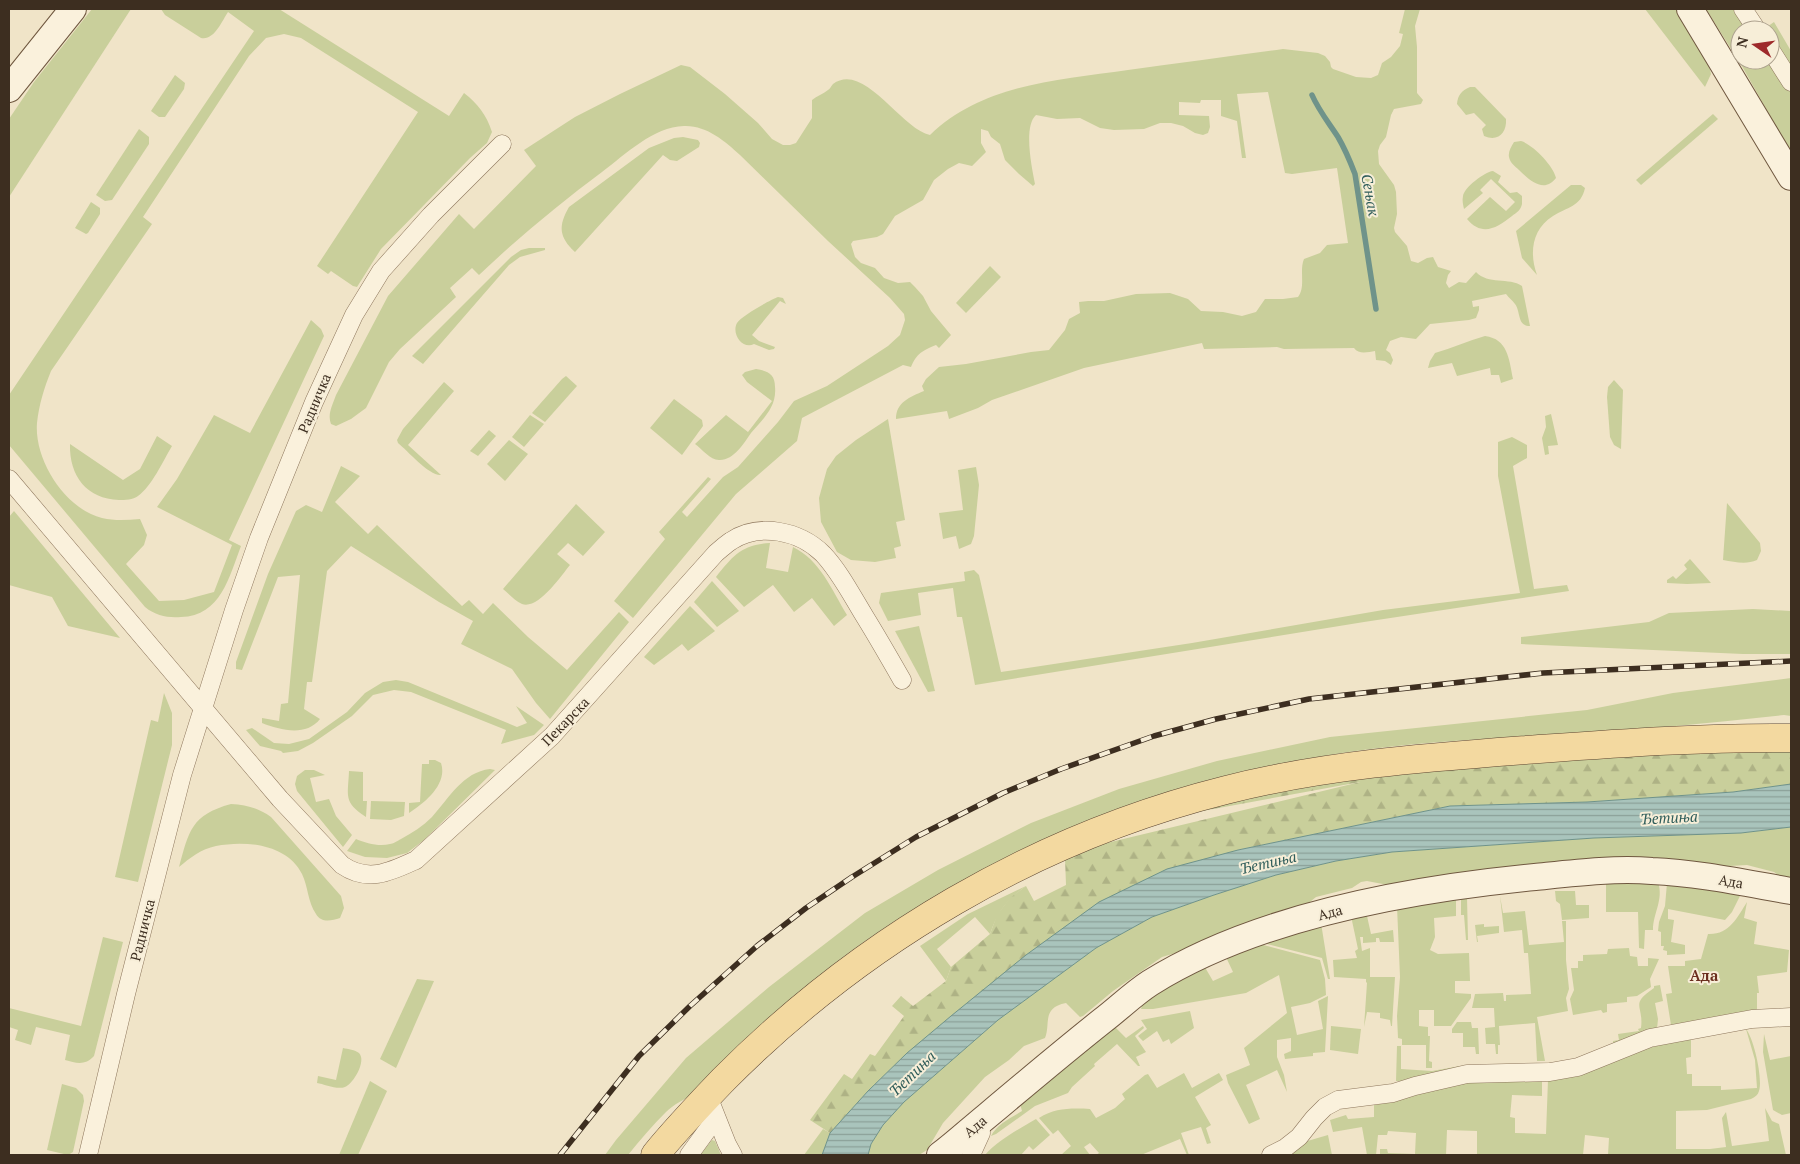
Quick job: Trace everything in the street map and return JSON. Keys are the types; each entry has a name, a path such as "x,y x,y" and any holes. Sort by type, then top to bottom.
{"main road":[{"path":"655,1155 712,1107 778,1028 834,981 925,917 962,895 1062,846 1167,807 1226,790 1287,777 1336,768 1379,763 1518,750 1655,741 1720,738 1791,738"}],"street":[{"path":"9,90 74,9"},
{"path":"1690,9 1791,177"},
{"path":"1743,9 1750,20"},
{"path":"1780,65 1791,82"},
{"name":"Радничка","path":"88,1155 169,826 202,707 259,538 314,402 354,315 381,271 431,215 502,144"},
{"path":"9,480 202,707"},
{"name":"Пекарска","path":"202,707 280,799 342,865 363,875 376,875 394,870 416,860 525,761 580,706 716,553 732,540 747,534 762,531 779,531 808,541 823,554 845,583 902,680"},
{"name":"Ада","path":"940,1155 1148,985 1186,962 1285,924 1356,905 1445,888 1500,880 1572,874 1650,870 1693,874 1791,891"},
{"path":"1271,1155 1285,1148 1299,1137 1314,1118 1338,1100 1393,1093 1414,1086 1467,1074 1550,1072 1578,1068 1650,1038 1752,1020 1791,1017"},
{"path":"689,1155 712,1107"},
{"path":"712,1107 733,1155"},
{"path":"971,1155 981,1133 980,1122"}],"green space":[{"path":"92,9 131,9 9,197 9,119 34,82"},
{"path":"161,9 279,9 449,116 464,93 481,110 492,132 487,143 381,249 357,287 353,286 331,271 328,274 317,266 418,112 301,38 284,34 266,38 249,56 143,217 152,224 51,371 39,410 37,437 46,467 54,481 76,505 88,513 102,518 116,520 140,519 147,535 144,545 126,564 159,601 184,600 214,592 232,545 157,507 177,479 214,415 250,433 311,320 321,329 324,336 229,540 241,546 222,593 206,610 195,615 176,617 167,617 145,607 9,445 9,395 254,31 228,12 214,33 206,38 201,38 165,15"},
{"path":"1405,9 1420,9 1415,26 1417,93 1423,100 1421,104 1394,109 1386,137 1378,151 1379,164 1394,185 1396,192 1397,214 1395,232 1407,246 1411,261 1418,263 1433,257 1438,267 1451,271 1446,283 1449,288 1459,282 1466,283 1476,272 1492,280 1517,283 1522,286 1530,326 1523,324 1517,307 1506,294 1472,301 1473,307 1479,306 1476,318 1430,324 1416,339 1401,337 1390,341 1386,350 1390,353 1393,360 1391,365 1385,361 1376,360 1375,351 1361,352 1354,348 1284,349 1277,347 1204,349 1202,343 1084,368 992,400 978,408 949,419 947,411 896,419 898,408 901,404 924,391 922,386 926,379 939,367 1049,350 1065,330 1069,319 1080,313 1079,302 1104,301 1136,294 1170,293 1188,299 1201,311 1223,312 1242,316 1256,312 1265,299 1298,297 1302,289 1304,259 1320,253 1327,245 1348,243 1337,168 1292,174 1285,173 1268,92 1237,94 1246,158 1242,158 1237,121 1221,116 1221,100 1201,100 1200,103 1179,102 1179,115 1209,116 1210,127 1208,133 1203,135 1171,123 1160,123 1144,129 1114,130 1100,128 1080,118 1057,119 1036,115 1032,121 1029,138 1035,184 1033,186 1005,160 1000,144 991,137 988,131 981,129 981,143 986,152 972,166 959,163 948,169 934,180 923,200 895,216 883,234 877,237 853,241 851,244 855,257 861,263 875,268 884,278 898,283 910,282 923,296 931,311 951,335 939,348 936,345 921,353 915,358 911,367 903,365 802,418 797,441 736,494 633,618 614,601 665,539 659,532 708,477 711,479 682,512 687,517 723,477 738,467 794,401 827,386 888,346 900,335 905,320 904,314 890,298 734,150 721,139 707,131 692,126 684,126 661,131 640,143 554,209 479,275 472,268 450,288 456,297 400,349 389,362 366,408 351,419 336,426 331,424 330,413 336,395 388,296 459,214 474,229 536,166 524,150 575,117 681,65 690,67 725,94 758,123 772,139 783,145 796,143 812,118 812,100 829,90 833,84 845,79 857,81 870,88 907,121 930,135 951,118 973,105 1023,87 1075,77 1283,49 1318,53 1325,56 1333,69 1356,77 1371,78 1378,75 1382,63 1391,57 1400,46 1403,34 1399,33"},
{"path":"1645,9 1676,9 1708,60 1711,74 1705,87"},
{"path":"1706,9 1734,9 1742,20 1730,20 1730,47"},
{"path":"1780,32 1791,51 1791,71 1780,54"},
{"path":"1744,70 1777,70 1791,92 1791,153"},
{"path":"175,75 185,83 184,89 165,117 159,117 151,111"},
{"path":"1470,87 1475,87 1506,119 1505,128 1501,135 1493,138 1484,136 1482,129 1486,125 1474,113 1466,115 1457,104 1460,94"},
{"path":"1713,114 1718,119 1641,185 1636,180"},
{"path":"139,129 149,137 149,144 112,200 105,201 96,195"},
{"path":"683,137 698,140 700,143 699,147 677,161 670,160 663,155 575,252 566,241 562,231 563,220 569,207 649,148 674,138"},
{"path":"1521,141 1536,151 1547,162 1556,178 1551,183 1547,185 1537,184 1527,178 1512,163 1509,157 1510,150 1514,142"},
{"path":"1493,171 1501,176 1498,182 1510,193 1517,192 1522,196 1521,208 1495,227 1490,229 1478,228 1467,219 1490,197 1506,211 1515,202 1491,179 1480,190 1483,193 1464,209 1463,198 1467,189 1480,177"},
{"path":"1571,185 1581,185 1585,188 1580,199 1573,206 1546,221 1534,242 1533,258 1537,275 1522,258 1516,231"},
{"path":"91,202 100,208 100,214 86,234 75,228"},
{"path":"545,248 545,250 520,257 509,265 423,364 412,356 511,257 521,250"},
{"path":"990,266 1001,277 966,313 956,303"},
{"path":"778,297 783,298 786,304 780,301 752,335 759,341 775,347 774,349 769,350 754,344 746,345 742,343 736,332 737,323 750,312"},
{"path":"1485,336 1499,341 1503,346 1508,357 1513,379 1501,383 1499,375 1491,375 1490,368 1457,376 1452,363 1428,368 1435,353"},
{"path":"756,369 767,372 774,379 774,401 764,418 734,454 725,459 713,459 695,444 726,415 748,432 772,401 747,382 742,375 745,372"},
{"path":"566,376 577,386 545,422 532,413"},
{"path":"1614,380 1623,390 1621,449 1614,445 1610,437 1607,397 1608,387"},
{"path":"444,382 454,391 408,445 441,475 431,472 397,440 403,429"},
{"path":"674,399 702,420 703,426 682,455 650,428"},
{"path":"1551,414 1558,445 1548,446 1549,454 1545,455 1542,438 1546,427 1545,416"},
{"path":"530,415 544,424 524,447 512,437"},
{"path":"888,419 905,520 896,522 901,546 894,548 896,558 875,562 851,560 837,552 821,522 819,498 827,469 836,456"},
{"path":"489,430 496,436 478,456 470,451"},
{"path":"157,436 172,446 153,480 136,497 129,500 108,499 89,490 77,476 73,466 70,444 123,480 140,469"},
{"path":"1512,437 1527,445 1527,458 1513,466 1534,589 1567,585 1569,591 975,685 962,617 957,617 953,588 918,593 921,615 888,621 879,603 881,593 965,581 964,572 974,570 979,575 1001,672 1192,643 1383,610 1520,593 1498,476 1498,442"},
{"path":"509,440 528,454 505,481 487,464"},
{"path":"341,466 360,476 335,502 368,534 377,525 462,606 469,600 483,614 493,603 528,637 567,670 619,612 629,622 550,719 512,669 461,644 473,621 439,602 351,546 327,571 312,682 307,682 304,709 320,719 314,725 300,730 285,730 262,723 262,718 279,721 281,704 288,703 300,575 278,577 242,670 236,669 236,662 268,574 296,511 306,505 322,512"},
{"path":"976,467 979,485 974,536 971,544 959,549 956,536 943,539 939,513 963,510 958,470"},
{"path":"1727,503 1760,543 1761,551 1757,560 1753,562 1745,563 1723,560"},
{"path":"576,504 605,532 583,556 568,543 557,554 570,565 561,577 549,591 535,602 528,604 519,603 503,589"},
{"path":"14,511 120,638 68,626 52,597 9,585 9,517"},
{"path":"770,543 766,568 788,572 793,547 811,560 825,576 847,615 834,626 812,598 794,612 773,585 744,607 716,577 738,553 752,546"},
{"path":"1690,559 1711,583 1667,583 1667,580 1673,576 1676,579 1687,569 1684,565"},
{"path":"712,581 739,611 717,627 694,602"},
{"path":"690,606 715,631 688,651 682,644 654,665 644,657"},
{"path":"1753,609 1791,611 1791,654 1743,654 1521,644 1521,637 1649,622 1669,613"},
{"path":"919,626 935,691 928,692 895,631"},
{"path":"1791,678 1791,716 1784,715 1588,733 1423,744 1342,753 1276,765 1211,781 1147,801 1084,824 1023,850 963,881 906,914 850,952 791,1001 699,1090 669,1109 628,1155 605,1155 686,1058 769,987 865,913 938,870 1031,823 1119,789 1217,761 1330,737 1587,710 1673,693"},
{"path":"396,680 408,682 517,727 527,723 516,706 544,725 534,735 501,744 506,730 411,692 394,690 373,695 352,716 298,751 283,753 260,746 246,730 252,728 274,743 289,744 309,739 347,712 365,693 383,682"},
{"path":"164,693 172,713 172,745 138,882 115,877 151,720 158,722"},
{"path":"1791,750 1791,784 1733,792 1587,802 1450,806 1238,850 907,1053 868,1091 830,1133 810,1120 844,1074 852,1079 870,1054 875,1056 904,1016 892,1006 901,996 913,1006 946,981 951,967 990,934 997,915 1010,898 1026,886 1034,901 1066,885 1065,858 1090,847 1360,782 1186,814 1277,791 1357,778 1631,754"},
{"path":"429,760 441,763 441,778 434,792 409,813 409,803 420,802 422,764 429,764"},
{"path":"305,770 314,770 325,775 310,778 316,802 329,799 336,816 352,835 343,847 297,791 295,784 297,776"},
{"path":"495,770 424,840 407,853 387,858 365,857 347,851 356,839 381,845 392,844 405,837 432,817 464,780 480,771"},
{"path":"349,771 363,772 363,801 367,801 366,817 354,807 348,798"},
{"path":"371,801 405,802 404,816 391,820 370,819"},
{"path":"231,804 262,811 271,817 341,896 344,908 340,918 327,920 318,917 311,905 302,874 295,864 276,850 264,846 227,844 211,847 192,857 179,867 189,834 194,826 207,813"},
{"path":"1791,827 1791,880 1782,878 1774,872 1747,865 1388,885 1367,881 1361,882 1352,888 1316,897 1305,906 1162,957 1113,991 1083,1016 1080,1017 1066,1003 1058,1005 1048,1017 1045,1038 1024,1046 1009,1060 985,1077 943,1123 927,1150 919,1155 868,1155 871,1144 883,1125 904,1102 998,1020 1096,948 1152,917 1276,875 1336,861 1392,852 1594,838 1741,833"},
{"path":"1606,882 1658,882 1660,895 1653,930 1645,930 1644,949 1639,948 1638,912 1606,912"},
{"path":"1667,883 1741,894 1732,912 1725,920 1668,909 1668,919 1674,920 1671,942 1685,945 1685,954 1667,955 1667,951 1663,950 1664,946 1661,946 1661,932 1658,931 1665,906"},
{"path":"1026,886 1004,907 996,919 990,934 975,917 937,949 951,967 946,981 920,946 968,914"},
{"path":"1555,891 1575,891 1576,905 1589,905 1589,918 1562,920 1560,904 1556,901"},
{"path":"1500,896 1503,913 1525,911 1529,945 1564,942 1562,921 1566,921 1566,960 1569,989 1566,998 1568,1011 1537,1017 1545,1061 1537,1061 1535,1023 1499,1026 1500,1045 1498,1045 1498,1054 1496,1054 1495,1044 1486,1044 1485,1028 1495,1027 1494,1008 1472,1008 1475,994 1503,993 1504,1001 1506,1001 1506,995 1531,994 1528,953 1524,953 1522,930 1504,932"},
{"path":"1467,897 1468,940 1466,940 1464,915 1461,915 1461,899"},
{"path":"1456,900 1456,916 1434,918 1435,937 1430,950 1438,954 1469,953 1470,981 1455,981 1455,993 1471,994 1471,998 1451,1026 1434,1026 1434,1010 1419,1010 1419,1026 1428,1027 1428,1036 1430,1036 1429,1061 1432,1062 1432,1068 1426,1068 1426,1045 1402,1045 1402,1039 1398,1038 1397,1016 1400,977 1397,906"},
{"path":"1747,902 1744,918 1757,922 1754,944 1789,950 1787,972 1757,976 1759,993 1757,993 1757,1011 1671,1025 1666,994 1672,993 1668,966 1685,966 1685,961 1701,959 1708,934 1715,934 1727,929"},
{"path":"1351,916 1367,916 1371,934 1393,930 1394,942 1380,942 1379,938 1376,938 1376,942 1363,943 1363,937 1360,937 1362,951 1370,948 1370,977 1395,977 1392,1026 1390,1020 1380,1018 1380,1013 1367,1012 1364,1027 1366,979 1334,977 1333,960 1357,958 1355,951 1358,949"},
{"path":"1321,923 1330,979 1328,979 1322,958 1259,942"},
{"path":"1484,924 1484,927 1499,926 1499,933 1477,936 1477,942 1475,925"},
{"path":"103,937 123,942 94,1056 87,1061 77,1063 65,1060 70,1035 36,1027 31,1045 15,1040 18,1030 9,1027 9,1008 81,1026"},
{"path":"1256,943 1320,960 1325,979 1326,995 1310,1003 1291,1007 1297,1035 1323,1029 1318,1001 1328,996 1325,1052 1313,1053 1313,1056 1285,1059 1284,1054 1291,1051 1291,1038 1277,1040 1277,1057 1284,1075 1287,1092 1277,1070 1246,1085 1260,1119 1249,1124 1228,1083 1226,1075 1250,1065 1244,1048 1287,1013 1279,975 1246,993 1153,1009 1141,1009 1142,1006 1137,1004 1203,964 1213,981 1233,972 1225,955"},
{"path":"1629,948 1630,956 1637,957 1638,966 1648,966 1648,958 1659,959 1650,979 1651,987 1637,996 1627,997 1627,1002 1607,1004 1607,1012 1603,1013 1601,1010 1573,1015 1570,999 1574,990 1571,968 1578,968 1578,961 1583,961 1583,955 1607,954 1608,949"},
{"path":"417,979 434,981 396,1068 380,1059"},
{"path":"1660,985 1663,1001 1655,1003 1658,1019 1657,1029 1614,1047 1613,1041 1619,1040 1618,1034 1639,1031 1638,1029 1641,1028 1640,1002 1654,986"},
{"path":"1190,1011 1194,1028 1171,1044 1169,1039 1163,1042 1157,1031 1143,1041 1138,1036 1147,1029 1141,1020"},
{"path":"1457,1022 1471,1022 1472,1028 1478,1028 1479,1054 1476,1054 1475,1047 1463,1047 1463,1033 1452,1033 1452,1029"},
{"path":"1114,1026 1126,1038 1143,1026 1144,1028 1135,1036 1146,1052 1136,1057 1140,1066 1117,1044 1094,1064 1095,1066 1068,1093 1035,1106 991,1136 1001,1125 1022,1111 1019,1100"},
{"path":"1331,1026 1361,1029 1358,1054 1330,1050"},
{"path":"1746,1029 1755,1050 1759,1069 1760,1085 1758,1094 1751,1099 1707,1110 1676,1111 1676,1149 1726,1147 1722,1118 1726,1112 1732,1146 1769,1141 1765,1108 1772,1121 1779,1124 1786,1155 1608,1155 1609,1138 1585,1135 1583,1155 1477,1155 1477,1131 1447,1130 1446,1155 1380,1155 1380,1149 1387,1149 1388,1153 1415,1154 1416,1133 1388,1131 1387,1135 1378,1135 1376,1155 1367,1155 1362,1127 1333,1132 1330,1120 1346,1115 1348,1119 1374,1117 1374,1105 1453,1085 1494,1080 1542,1080 1542,1096 1512,1095 1510,1117 1515,1118 1515,1133 1546,1134 1548,1080 1579,1076 1644,1049 1691,1038 1691,1057 1686,1058 1687,1074 1692,1074 1692,1086 1721,1086 1721,1090 1757,1088 1755,1060"},
{"path":"1764,1034 1770,1060 1791,1056 1791,1113 1782,1115 1773,1110 1763,1052"},
{"path":"1397,1046 1401,1046 1401,1069 1432,1071 1460,1066 1461,1068 1407,1081 1396,1081"},
{"path":"343,1048 359,1053 361,1057 358,1072 352,1082 342,1088 317,1083 318,1076 336,1080"},
{"path":"1184,1073 1192,1088 1219,1073 1223,1080 1195,1097 1211,1125 1206,1128 1211,1143 1207,1144 1201,1127 1181,1133 1189,1155 1187,1155 1180,1139 1141,1155 1096,1155 1099,1153 1090,1143 1084,1147 1090,1155 1061,1155 1071,1146 1058,1130 1053,1134 1039,1118 1057,1110 1090,1109 1096,1118 1115,1108 1125,1099 1122,1094 1145,1075 1148,1074 1157,1088"},
{"path":"370,1081 387,1091 358,1155 339,1155"},
{"path":"62,1084 76,1088 83,1095 84,1101 73,1152 68,1155 47,1150"},
{"path":"1036,1119 1050,1135 1033,1150 1029,1146 1021,1155 985,1155 1002,1140"},
{"path":"823,1129 830,1133 822,1155 804,1155"},
{"path":"1328,1135 1332,1155 1286,1155 1304,1142"},
{"path":"712,1140 715,1141 721,1155 700,1155"}],"water":[{"name":"Ђетиња","path":"1791,784 1791,827 1741,833 1594,838 1392,852 1336,861 1276,875 1152,917 1096,948 998,1020 904,1102 883,1125 871,1144 868,1155 822,1155 830,1133 868,1091 907,1053 951,1016 1026,955 1099,902 1167,869 1238,850 1450,806 1587,802 1733,792"}],"waterway":[{"name":"Сењак","path":"1312,95 1341,142 1355,174 1376,309"}],"railway":[{"path":"560,1155 639,1056 690,1006 757,946 806,908 916,837 1003,793 1061,769 1154,736 1216,719 1309,699 1543,673 1791,661"}],"district":[{"name":"Ада","path":"1704,975"}]}
